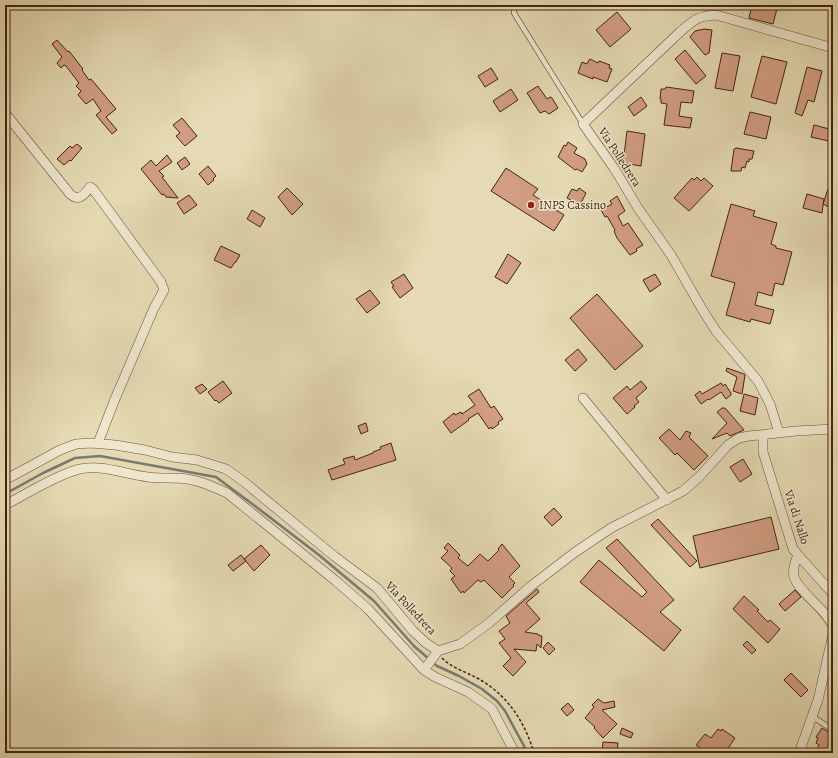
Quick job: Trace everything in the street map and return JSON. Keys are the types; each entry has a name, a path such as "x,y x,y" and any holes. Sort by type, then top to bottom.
{"street":[{"name":"Via Polledrera","path":"779,433 770,404 758,381 713,326 671,255 583,124 696,18 716,15 833,48"},
{"path":"5,113 74,198 79,198 84,195 90,187 93,189 161,282 164,290 154,308 115,398 98,443"},
{"path":"583,398 668,500"},
{"name":"Via Polledrera","path":"5,480 60,450 76,444 98,443 146,450 172,457 197,460 226,469 271,503 334,556 377,588 413,631 437,654 460,644 489,623 536,582 574,553 611,528 683,491 695,481 728,445 738,438 796,431 833,429"},
{"name":"Via di Nallo","path":"763,435 763,452 793,549 833,594"},
{"path":"5,505 74,470 113,470 149,477 186,478 212,485 227,493 336,581 368,609 409,655 425,669 435,677 468,692 492,709 515,753"},
{"path":"798,555 794,563 794,576 801,587 828,617 833,627"},
{"path":"799,753 818,700 833,634"},
{"path":"425,669 437,654"}],"lane":[{"path":"514,5 514,13 583,124"},
{"path":"813,717 833,730"}],"path":[{"path":"437,654 456,668 491,686 500,694 515,712 530,740 534,753"}],"building":[{"path":"752,5 778,5 773,24 749,18"},
{"path":"617,12 631,29 610,47 596,30"},
{"path":"704,29 712,30 709,53 705,55 690,37 695,31"},
{"path":"57,40 68,52 69,51 83,69 82,70 89,80 91,79 116,109 106,117 117,130 112,134 96,115 101,111 93,99 86,104 78,95 81,91 76,86 79,83 66,66 64,65 61,68 57,63 62,57 52,44"},
{"path":"685,50 706,76 696,84 675,59"},
{"path":"722,53 740,56 733,91 715,88"},
{"path":"762,56 787,62 776,104 751,97"},
{"path":"590,59 598,63 599,61 610,65 609,68 612,69 607,82 593,77 593,79 578,73 582,62 587,64"},
{"path":"807,67 822,71 814,102 808,100 802,116 795,113"},
{"path":"491,68 498,79 485,87 478,76"},
{"path":"538,86 547,99 550,97 552,98 558,108 549,114 545,111 540,113 527,93"},
{"path":"666,87 694,91 692,103 681,102 679,116 692,118 690,128 664,125 667,104 661,103 660,99 661,89 665,89"},
{"path":"511,89 518,100 500,112 493,101"},
{"path":"641,97 647,106 634,116 628,107"},
{"path":"750,112 771,117 766,139 744,134"},
{"path":"182,118 197,136 185,146 176,136 180,133 173,125"},
{"path":"814,125 833,130 833,142 811,137"},
{"path":"627,131 645,134 641,166 623,163"},
{"path":"568,142 577,148 574,153 585,159 587,164 582,172 577,169 575,170 558,157 564,145 566,146"},
{"path":"77,144 82,148 71,161 70,160 64,165 57,159 70,146 72,148"},
{"path":"734,149 754,151 752,159 749,159 749,162 747,161 745,168 742,167 741,171 731,171"},
{"path":"167,155 172,162 159,171 164,176 162,177 178,198 166,197 164,194 162,195 141,169 151,160 156,166"},
{"path":"185,157 190,164 182,170 177,163"},
{"path":"208,166 216,176 208,185 199,174"},
{"name":"INPS Cassino","path":"506,168 538,189 533,195 564,215 554,231 491,191"},
{"path":"697,177 701,181 704,178 713,186 689,211 674,198 692,178 694,180"},
{"path":"287,188 303,204 292,215 278,197"},
{"path":"579,188 586,193 580,205 567,198 572,189 577,191"},
{"path":"828,189 833,191 829,207 823,204"},
{"path":"807,194 824,199 822,213 803,208"},
{"path":"189,195 197,205 184,214 177,203"},
{"path":"617,196 625,211 618,216 623,226 628,223 643,245 630,255 617,238 614,231 615,230 607,216 605,217 601,210 612,204 610,201"},
{"path":"731,204 755,211 753,216 777,223 771,244 776,246 776,248 792,252 783,285 775,283 772,296 758,292 755,305 774,310 770,324 751,319 750,322 726,315 735,283 711,276"},
{"path":"252,210 265,218 260,227 247,219"},
{"path":"221,246 240,255 231,268 214,260"},
{"path":"508,254 521,263 507,284 495,277"},
{"path":"404,274 413,288 400,298 392,287 394,286 391,282"},
{"path":"655,274 661,284 650,292 643,280"},
{"path":"370,290 380,303 367,313 356,299"},
{"path":"597,294 643,346 615,370 570,318"},
{"path":"578,349 587,360 575,371 565,360"},
{"path":"727,368 745,375 742,394 733,391 737,377 726,371"},
{"path":"223,381 232,393 219,403 216,400 215,401 208,392"},
{"path":"641,381 647,388 636,398 639,402 627,414 613,398 627,386 630,390"},
{"path":"721,383 723,386 725,384 731,395 726,399 721,392 701,404 695,395 700,391 702,394"},
{"path":"202,384 207,389 200,394 195,388"},
{"path":"479,389 491,408 494,406 503,419 492,429 491,427 489,429 478,413 451,433 443,422 454,413 455,415 461,412 462,414 475,405 468,396"},
{"path":"744,394 758,398 755,415 740,411"},
{"path":"722,408 725,408 744,430 730,436 727,433 712,439 727,423 717,412"},
{"path":"366,423 368,431 361,434 358,426"},
{"path":"669,429 680,440 686,431 691,433 689,437 708,456 694,470 677,453 675,455 659,438"},
{"path":"391,443 396,460 332,480 328,470 345,464 343,459 354,456 355,460 373,453 381,449 380,447"},
{"path":"743,459 752,474 740,482 730,467"},
{"path":"554,508 562,517 552,526 544,517"},
{"path":"771,517 779,549 700,568 693,536"},
{"path":"658,519 697,561 690,567 651,525"},
{"path":"617,539 674,600 660,612 681,630 664,651 580,582 599,560 642,597 647,592 606,548"},
{"path":"448,543 460,555 458,558 468,566 480,554 488,561 499,550 498,549 502,544 520,566 509,577 515,583 513,585 514,586 502,598 484,580 481,582 478,580 464,593 463,591 461,593 451,579 455,576 450,571 452,568 441,558 448,551 444,548"},
{"path":"261,545 270,555 254,571 244,559"},
{"path":"241,555 246,561 233,571 228,565"},
{"path":"537,589 539,592 526,603 540,619 525,632 542,636 541,648 537,644 536,651 514,649 526,662 513,676 503,666 511,658 499,643 505,639 499,631 510,623 506,616"},
{"path":"795,590 801,597 785,611 779,604"},
{"path":"744,596 759,610 757,611 768,622 770,620 780,629 768,643 733,609"},
{"path":"747,641 756,650 752,654 743,645"},
{"path":"548,642 555,649 549,655 543,648"},
{"path":"791,673 808,690 801,697 784,680"},
{"path":"598,699 604,703 614,701 615,707 602,710 617,724 603,738 594,728 595,727 585,718 594,707 592,705"},
{"path":"568,703 574,710 567,716 561,709"},
{"path":"622,728 633,733 631,738 620,734"},
{"path":"822,728 833,735 833,753 826,749 823,753 815,753 819,745 816,743 818,738 816,737"},
{"path":"718,729 721,731 722,729 735,738 725,753 708,753 696,745 705,734 711,738"},
{"path":"603,742 618,743 617,752 602,751"}],"waterway":[{"path":"5,494 43,473 75,458 100,456 216,477 319,555 374,601 414,646 429,659"},
{"path":"432,662 482,689 497,701 505,711 524,746 525,753"}],"place":[{"name":"INPS Cassino","path":"531,205"}]}
